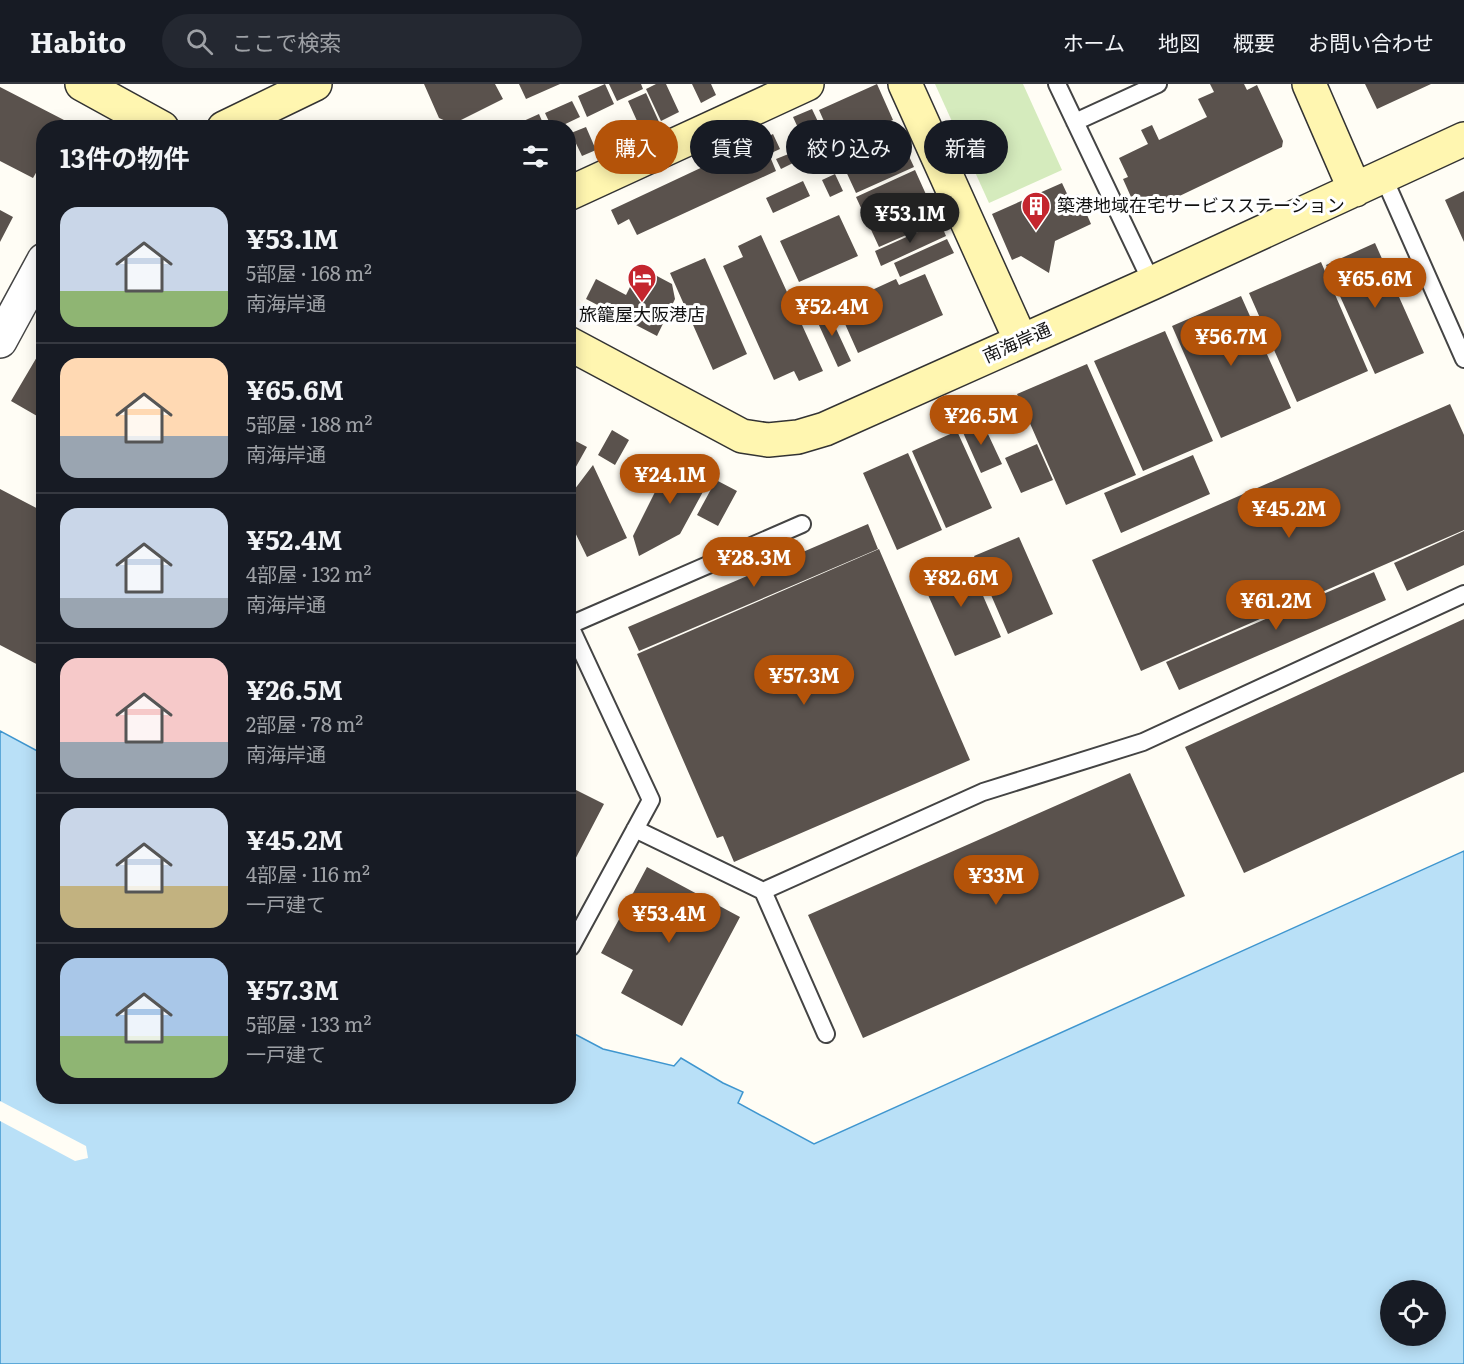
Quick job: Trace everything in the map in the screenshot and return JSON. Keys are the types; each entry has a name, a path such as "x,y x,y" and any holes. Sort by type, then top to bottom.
{"street":[{"path":"81,84 120,118"},
{"path":"241,120 315,84"},
{"path":"576,190 807,84"},
{"path":"905,84 1020,341"},
{"path":"1309,84 1369,183"},
{"name":"南海岸通","path":"576,347 742,436 768,440 798,437 825,429 1152,283 1464,139"},
{"path":"0,341 36,275"}],"lane":[{"path":"1058,84 1152,283"},
{"path":"1075,122 1158,84"},
{"path":"1369,183 1464,359"},
{"path":"576,620 802,524"},
{"path":"763,891 983,792 1143,742 1464,594"},
{"path":"576,638 651,800 576,938"},
{"path":"635,829 763,891 826,1034"}],"green space":[{"path":"935,84 1023,84 1062,170 989,203 976,174 1008,174 1008,120 951,120"}],"water":[{"path":"0,731 36,750 36,1104 576,1104 576,1035 603,1049 674,1066 681,1058 743,1092 738,1103 814,1144 1464,851 1464,1364 0,1364"}],"pier":[{"path":"0,1101 86,1146 88,1158 75,1161 0,1121"}],"building":[{"path":"424,84 495,84 503,99 461,120 439,118"},
{"path":"519,84 560,84 526,99"},
{"path":"605,84 614,104 587,117 578,96"},
{"path":"609,84 641,84 643,89 617,101"},
{"path":"656,84 666,84 679,112 661,120 646,89"},
{"path":"692,84 711,84 716,95 701,103"},
{"path":"877,84 893,120 823,120 819,110"},
{"path":"1210,84 1244,84 1247,90 1257,85 1283,141 1282,147 1146,212 1136,194 1131,197 1123,179 1128,177 1119,158 1148,144 1141,130 1152,125 1159,140 1207,117 1198,99 1214,92"},
{"path":"1365,84 1431,84 1377,109"},
{"path":"0,87 64,120 36,120 36,173 33,178 0,161"},
{"path":"646,93 658,120 637,120 628,101"},
{"path":"572,101 580,117 574,120 548,120 545,113"},
{"path":"812,109 817,120 794,120 793,117"},
{"path":"539,114 542,120 526,120"},
{"path":"586,127 594,151 582,156 576,143 576,131"},
{"path":"774,136 780,149 774,152"},
{"path":"786,155 786,166 781,169 776,159"},
{"path":"915,170 938,221 879,247 856,197 906,174 912,174"},
{"path":"690,173 769,174 637,235 629,219 618,225 611,210"},
{"path":"835,174 843,191 830,197 822,180"},
{"path":"847,174 898,174 856,193"},
{"path":"803,181 810,196 773,213 766,198"},
{"name":"築港地域在宅サービスステーション","path":"1062,183 1069,198 1078,194 1091,224 1055,241 1049,273 1021,256 1012,260 992,214"},
{"path":"1464,191 1464,242 1445,200"},
{"path":"0,210 13,217 0,242"},
{"path":"839,215 858,256 799,282 780,241"},
{"path":"940,222 946,236 881,266 875,251"},
{"path":"761,235 823,371 799,381 794,371 774,380 723,266 743,257 738,246"},
{"path":"947,239 954,253 900,277 894,263"},
{"path":"1375,243 1424,353 1375,374 1326,265"},
{"path":"705,258 747,354 713,370 670,273"},
{"path":"1321,262 1368,371 1297,402 1249,293"},
{"path":"640,267 672,284 675,299 657,336 586,299 596,279 626,295"},
{"path":"925,274 943,315 858,353 837,306 896,279 899,285"},
{"path":"1241,296 1291,408 1221,438 1172,326"},
{"path":"826,307 851,361 838,367 813,312"},
{"path":"1165,331 1213,441 1143,471 1094,361"},
{"path":"36,359 36,415 11,401"},
{"path":"1087,364 1136,475 1066,505 1017,394"},
{"path":"1450,404 1464,435 1464,530 1141,671 1092,560"},
{"path":"981,419 1002,464 981,473 961,428"},
{"path":"612,430 629,440 615,465 598,455"},
{"path":"957,431 992,508 946,528 912,451"},
{"path":"576,441 587,447 576,467"},
{"path":"1037,444 1053,480 1021,493 1005,458"},
{"path":"908,453 942,530 897,550 863,473"},
{"path":"1193,455 1210,494 1121,533 1104,493"},
{"path":"673,456 711,477 680,534 639,556 633,536"},
{"path":"593,465 627,538 587,557 576,534 576,487"},
{"path":"716,480 737,491 718,526 697,515"},
{"path":"0,489 36,508 36,664 0,645"},
{"path":"868,524 878,549 639,651 628,627"},
{"path":"1464,531 1464,565 1407,591 1394,563"},
{"path":"1019,537 1053,614 1008,634 974,556"},
{"path":"879,549 970,760 734,862 723,836 717,838 637,654"},
{"path":"967,559 1001,637 955,656 921,579"},
{"path":"1374,572 1386,600 1179,690 1166,662"},
{"path":"1464,619 1464,772 1244,873 1185,747"},
{"path":"1130,773 1185,896 863,1038 808,915"},
{"path":"576,790 604,804 576,858"},
{"path":"647,867 740,917 682,1026 621,993 633,970 601,953"}],"place":[{"name":"築港地域在宅サービスステーション","path":"1036,232"},
{"name":"旅籠屋大阪港店","path":"642,304"}]}
